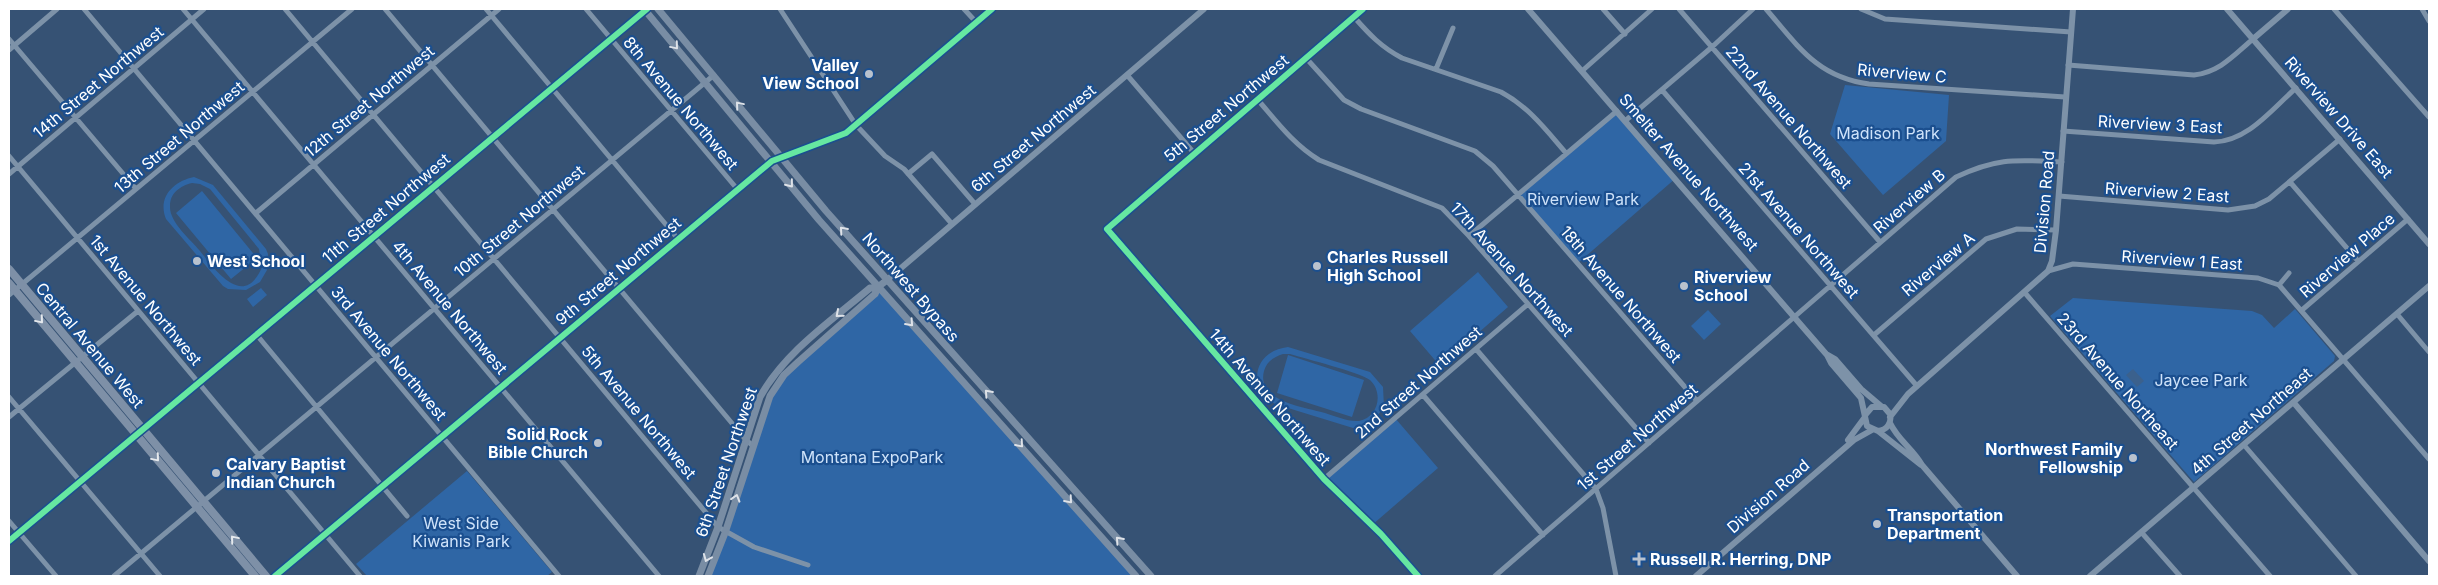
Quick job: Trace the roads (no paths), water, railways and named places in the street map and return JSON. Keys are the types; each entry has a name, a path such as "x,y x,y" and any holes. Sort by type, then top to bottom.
{"highway":[{"name":"Central Avenue West","path":"9,269 79,360 200,504 255,576"},
{"name":"Central Avenue West","path":"9,283 12,292 79,360"},
{"name":"Central Avenue West","path":"200,504 266,576"}],"main road":[{"name":"Northwest Bypass","path":"646,9 705,83 772,161 818,220 1136,576"},
{"name":"Northwest Bypass","path":"658,9 887,280 1151,576"},
{"name":"6th Street Northwest","path":"708,576 725,533 752,445 770,396 784,375 875,294 878,287 887,280"},
{"name":"6th Street Northwest","path":"699,576 718,527 760,397 782,365 870,288 878,287"}],"street":[{"path":"9,50 57,9"},
{"name":"3rd Avenue Northwest","path":"84,9 316,284 557,575"},
{"name":"4th Avenue Northwest","path":"183,9 659,576"},
{"name":"14th Street Northwest","path":"9,174 204,9"},
{"name":"5th Avenue Northwest","path":"285,9 718,527 725,533 754,547 808,565"},
{"name":"13th Street Northwest","path":"12,292 352,9"},
{"path":"385,9 752,445"},
{"path":"486,9 678,239"},
{"name":"12th Street Northwest","path":"256,213 499,9"},
{"name":"8th Avenue Northwest","path":"586,9 738,190"},
{"name":"11th Street Northwest","path":"9,541 646,9"},
{"path":"780,9 856,125 875,147 908,174 952,224"},
{"path":"964,9 976,22"},
{"name":"9th Street Northwest","path":"275,576 772,161 781,156 837,138 856,125 992,9"},
{"name":"6th Street Northwest","path":"887,280 1204,9"},
{"name":"5th Street Northwest","path":"1107,229 1363,9"},
{"name":"Smelter Avenue Northwest","path":"1528,9 1827,354 1882,407"},
{"path":"1603,9 1625,34"},
{"path":"1582,71 1652,9"},
{"name":"22nd Avenue Northwest","path":"1679,9 1880,242"},
{"path":"1625,121 1712,47 1753,9"},
{"name":"Riverview C","path":"1766,9 1816,64 1842,79 1869,84 2065,97"},
{"path":"1861,9 1885,19 2071,32"},
{"name":"Division Road","path":"1890,420 1908,394 2048,271 2052,261 2056,230 2073,9"},
{"name":"Riverview Drive East","path":"2227,9 2429,244"},
{"path":"2068,65 2194,75 2209,73 2221,66 2288,9"},
{"path":"2334,9 2429,116"},
{"path":"2422,9 2429,22"},
{"path":"1354,17 1373,39 1386,50 1501,92 1517,100 1566,153"},
{"path":"1436,68 1453,28"},
{"path":"9,40 136,189"},
{"name":"18th Avenue Northwest","path":"1306,58 1344,100 1360,109 1475,151 1493,166 1697,401"},
{"path":"1127,75 1194,153"},
{"name":"10th Street Northwest","path":"114,576 714,76"},
{"name":"Riverview 3 East","path":"2063,131 2220,142 2232,140 2244,133 2296,88"},
{"name":"21st Avenue Northwest","path":"1662,90 1917,386"},
{"name":"17th Avenue Northwest","path":"1258,100 1290,138 1304,151 1319,160 1442,208 1469,236 1649,443"},
{"path":"1469,236 1566,153 1618,112"},
{"name":"Riverview 2 East","path":"2059,196 2228,210 2255,206 2269,199 2340,139"},
{"path":"908,174 932,154 975,204"},
{"name":"1st Avenue Northwest","path":"9,156 360,576"},
{"name":"Riverview B","path":"1795,316 1956,177 1981,165 2012,160 2062,162"},
{"path":"2290,182 2358,261"},
{"name":"Riverview Place","path":"2302,310 2408,219"},
{"name":"14th Avenue Northwest","path":"1107,229 1324,479 1381,534 1418,576"},
{"name":"Riverview A","path":"1874,335 1986,240 2018,229 2056,230"},
{"name":"Riverview 1 East","path":"2048,271 2073,264 2258,278 2279,285"},
{"path":"2290,273 2279,285 2429,459"},
{"name":"4th Street Northeast","path":"2090,576 2429,286"},
{"name":"23rd Avenue Northeast","path":"2025,293 2270,576"},
{"name":"2nd Street Northwest","path":"1324,479 1528,304"},
{"path":"9,417 138,311"},
{"path":"2397,314 2429,352"},
{"name":"1st Street Northwest","path":"1495,576 1795,316"},
{"path":"256,334 408,516"},
{"path":"1476,349 1596,489 1603,508 1616,576"},
{"name":"Smelter Avenue Northwest","path":"1827,354 1831,363 1862,398 1865,415"},
{"path":"1423,394 1543,534"},
{"name":"Division Road","path":"1882,407 1908,394"},
{"path":"9,397 160,576"},
{"path":"2294,403 2429,561"},
{"path":"1922,465 1866,423 1865,415 1872,407 1882,407 1896,435 1918,458 2017,576"},
{"name":"Division Road","path":"1835,456 1855,433 1865,415"},
{"path":"1875,430 1886,428 1890,420"},
{"name":"Division Road","path":"1696,576 1860,435 1875,430"},
{"path":"2244,445 2356,576"},
{"path":"9,521 56,576"},
{"path":"2142,533 2180,576"}],"place":[{"name":"Valley View School","path":"869,74"},
{"name":"West School","path":"197,261"},
{"name":"Charles Russell High School","path":"1317,266"},
{"name":"Riverview School","path":"1684,286"},
{"name":"Solid Rock Bible Church","path":"598,443"},
{"name":"Northwest Family Fellowship","path":"2133,458"},
{"name":"Calvary Baptist Indian Church","path":"216,473"},
{"name":"Transportation Department","path":"1877,524"},
{"name":"Russell R. Herring, DNP","path":"1639,559"}],"park label":[{"name":"Madison Park","path":"1888,133"},
{"name":"Riverview Park","path":"1583,199"},
{"name":"Jaycee Park","path":"2201,380"},
{"name":"Montana ExpoPark","path":"872,457"},
{"name":"West Side Kiwanis Park","path":"461,532"}]}
